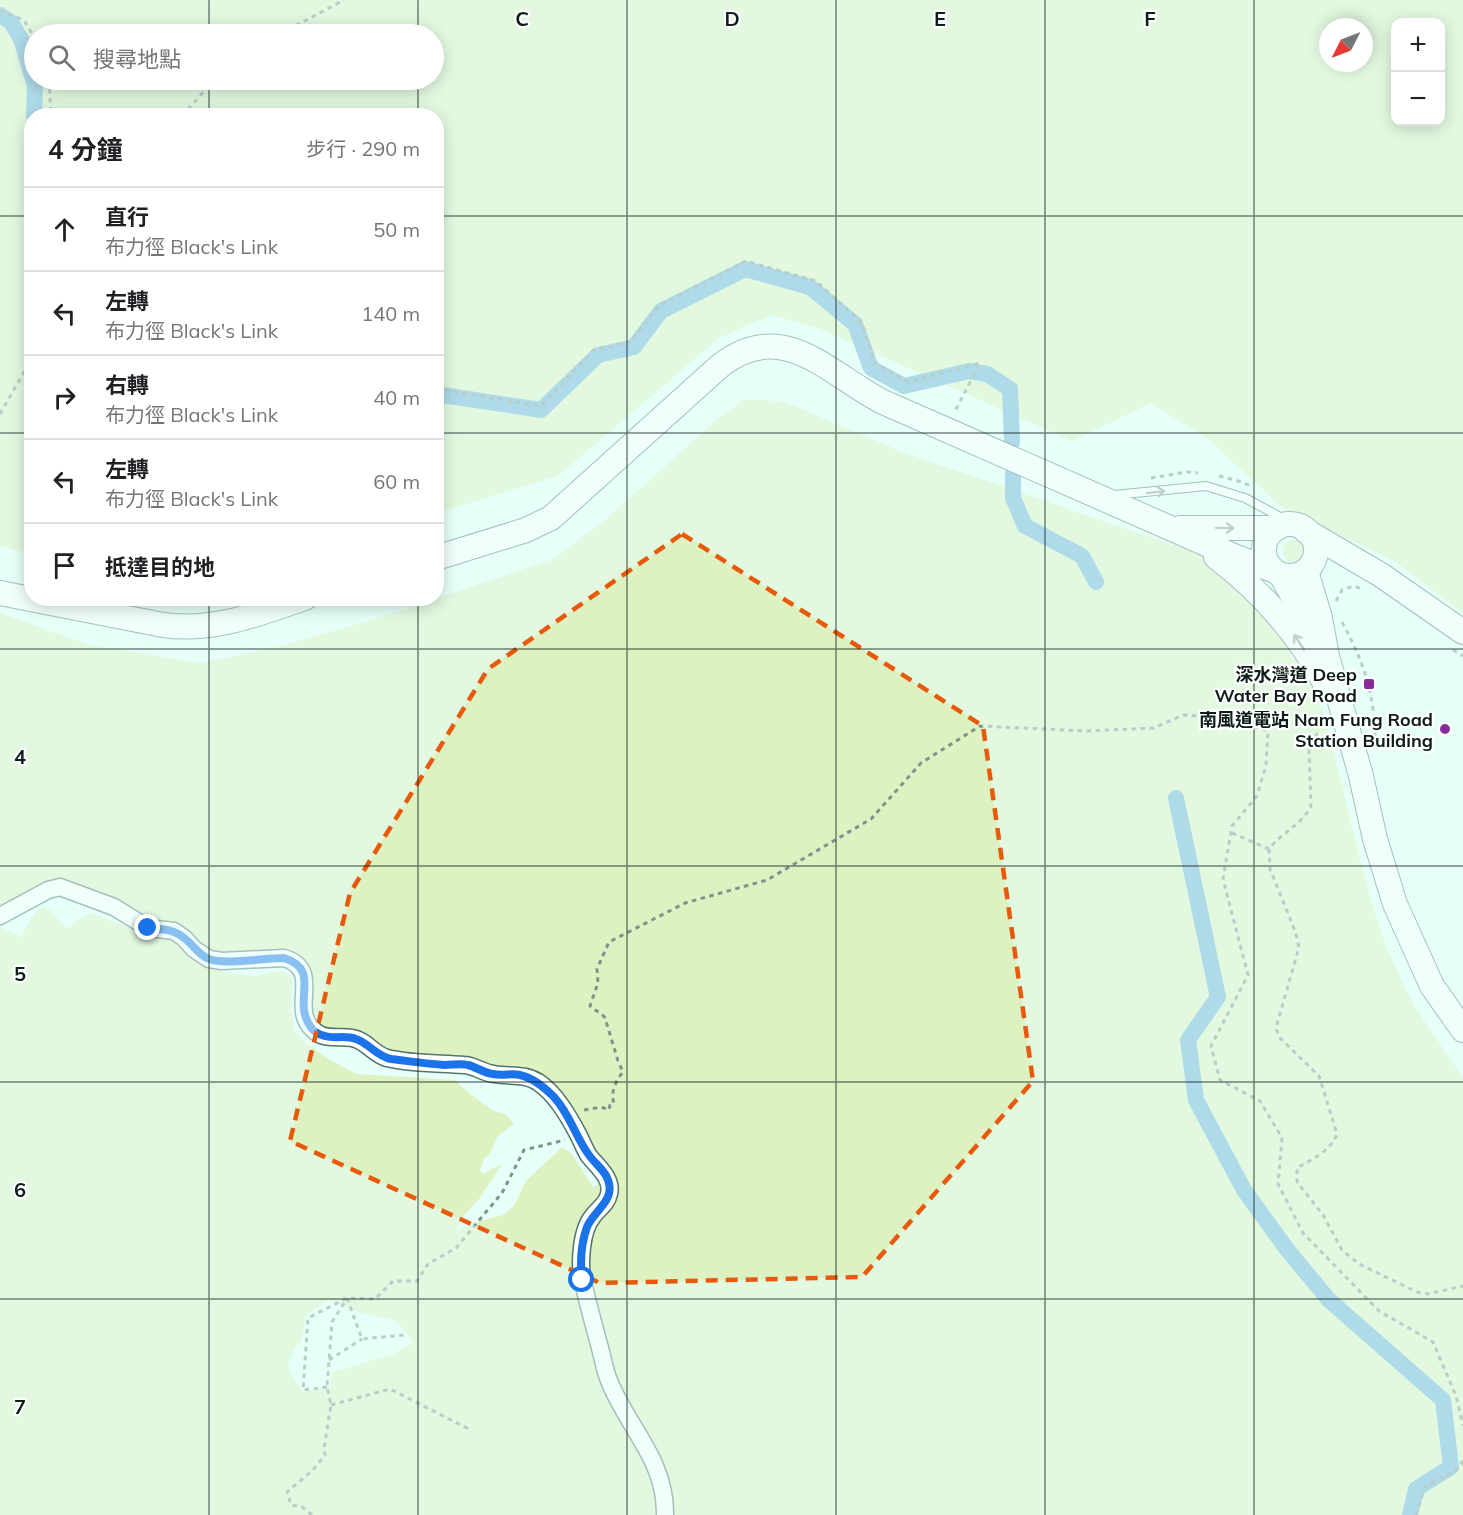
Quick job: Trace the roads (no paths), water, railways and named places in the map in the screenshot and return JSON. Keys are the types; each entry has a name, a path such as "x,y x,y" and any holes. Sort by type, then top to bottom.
{"main road":[{"path":"444,556 526,530 551,518 721,365 745,351 769,346 787,348 806,354 860,390 883,402 1236,557 1277,572 1298,575 1307,569 1335,562 1375,583"},
{"path":"1172,527 1293,528 1312,538 1315,548 1314,558 1307,569 1320,618 1344,740"},
{"path":"1172,527 1209,551 1243,578 1295,636 1319,673 1344,740 1395,904 1432,986 1463,1030"},
{"path":"1327,656 1277,572 1267,562 1264,548 1270,534 1293,528 1457,641"},
{"path":"0,592 24,597"},
{"path":"69,606 188,628 225,623 279,606"}],"street":[{"path":"0,916 48,890 60,887 114,907 148,928 174,932 208,959 222,961 284,958 293,961 304,974 302,1004 304,1015 314,1031 324,1036 353,1038 362,1042 377,1055 388,1058 443,1065 466,1065 493,1074 520,1075 539,1083 567,1113 589,1155 608,1180 610,1194 587,1227 580,1263 582,1280 609,1382 658,1470 665,1515"}],"lane":[{"path":"1098,496 1132,495 1206,486 1245,498 1293,528"}],"waterway":[{"path":"0,15 11,22 24,49"},
{"path":"34,108 35,90"},
{"path":"444,395 541,410 598,355 634,347 661,311 745,269 810,287 855,324 871,368 904,386 969,371 987,374 1010,389 1012,442"},
{"path":"1013,473 1013,498 1025,526 1082,556 1096,582"},
{"path":"1176,798 1218,997 1188,1040 1196,1100 1244,1190 1289,1252 1329,1300 1443,1400 1451,1467 1416,1489 1410,1515"}],"place":[{"name":"深水灣道 Deep Water Bay Road","path":"1369,684"},
{"name":"南風道電站 Nam Fung Road Station Building","path":"1445,729"}]}
